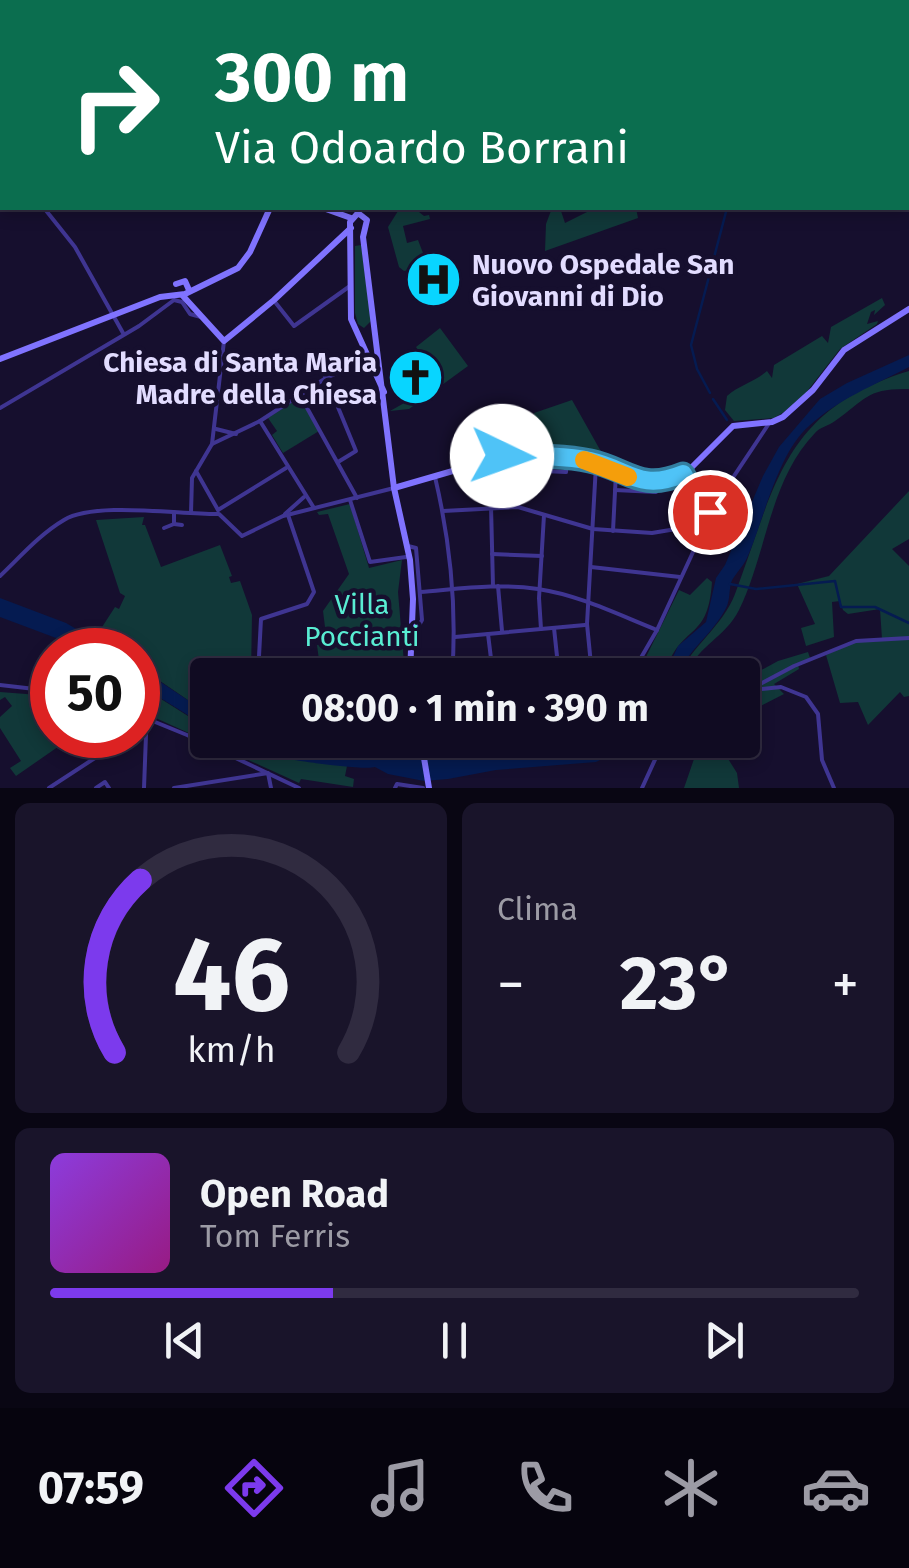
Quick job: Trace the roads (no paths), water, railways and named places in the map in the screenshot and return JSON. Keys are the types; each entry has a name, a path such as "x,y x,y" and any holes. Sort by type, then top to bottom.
{"main road":[{"path":"0,362 160,297 182,293 228,274 242,264 269,210"},
{"path":"330,210 368,220 365,229 394,488 412,570 410,658"},
{"path":"355,217 365,229"},
{"path":"355,217 351,320 384,392"},
{"path":"176,284 175,290 182,293 224,342 346,236 355,217"},
{"path":"160,297 185,281 207,282"},
{"path":"182,293 189,285 185,281"},
{"path":"394,488 486,459 520,457 596,463 636,480 683,474 733,426 778,420 803,401 844,350 909,309"},
{"path":"404,530 406,557 412,570"},
{"path":"424,758 427,787"}],"street":[{"path":"46,210 75,247 123,333"},
{"path":"274,300 294,326 350,286"},
{"path":"0,408 142,324 175,299 190,314 202,317"},
{"path":"361,340 366,332 376,336"},
{"path":"191,513 191,481 211,446 224,342"},
{"path":"211,446 260,421 326,378 368,357 375,358 378,353"},
{"path":"313,356 356,450 338,462"},
{"path":"300,396 338,462 354,499 370,562 406,557"},
{"path":"260,421 314,508"},
{"path":"443,511 518,507 593,529 658,532 706,516 770,422"},
{"path":"214,428 236,434"},
{"path":"518,507 520,457"},
{"path":"520,470 566,472 567,460"},
{"path":"590,658 586,624 596,463"},
{"path":"0,576 47,533 73,516 149,510 218,512 287,467"},
{"path":"196,470 218,512 240,536 288,515 394,488"},
{"path":"613,530 616,472"},
{"path":"641,658 706,524 706,516 683,474"},
{"path":"435,477 443,511 455,638 453,658"},
{"path":"615,490 656,492 656,480"},
{"path":"304,496 306,510"},
{"path":"280,518 304,496"},
{"path":"491,506 490,554 502,632"},
{"path":"174,512 174,524"},
{"path":"258,658 261,619 307,604 313,596 288,515"},
{"path":"541,629 544,515"},
{"path":"693,522 701,535"},
{"path":"164,528 182,525"},
{"path":"490,554 542,556"},
{"path":"591,567 682,577"},
{"path":"411,631 421,622 420,592 412,570"},
{"path":"420,592 495,586 540,589 657,630"},
{"path":"455,638 586,624"},
{"path":"554,628 557,658"},
{"path":"488,634 493,658"},
{"path":"760,683 856,641 909,638"},
{"path":"0,686 30,689"},
{"path":"760,688 781,686 806,698 816,709 822,760 834,788"},
{"path":"160,724 299,788"},
{"path":"49,788 95,758"},
{"path":"146,758 146,786"},
{"path":"642,788 656,758"},
{"path":"174,788 268,774"},
{"path":"268,774 272,788"},
{"path":"232,779 234,788"},
{"path":"96,788 105,782 109,788"},
{"path":"395,788 397,784 427,787"}],"water":[{"path":"909,355 909,367 833,408 798,438 780,470 747,558 732,580 722,615 687,658 673,658 678,646 706,622 716,578 779,447 820,399"},
{"path":"0,598 75,628 30,628 0,617"},
{"path":"160,682 190,702 190,716 160,698"},
{"path":"283,758 604,758 424,781 388,774 375,767"}],"waterway":[{"path":"710,393 697,369 691,345 726,210"},
{"path":"713,399 727,420"},
{"path":"730,584 756,589 835,581 841,607 875,607 909,623"}],"place":[{"name":"Nuovo Ospedale San Giovanni di Dio","path":"433,280"},
{"name":"Chiesa di Santa Maria Madre della Chiesa","path":"416,378"}],"park label":[{"name":"Villa Poccianti","path":"362,620"}]}
